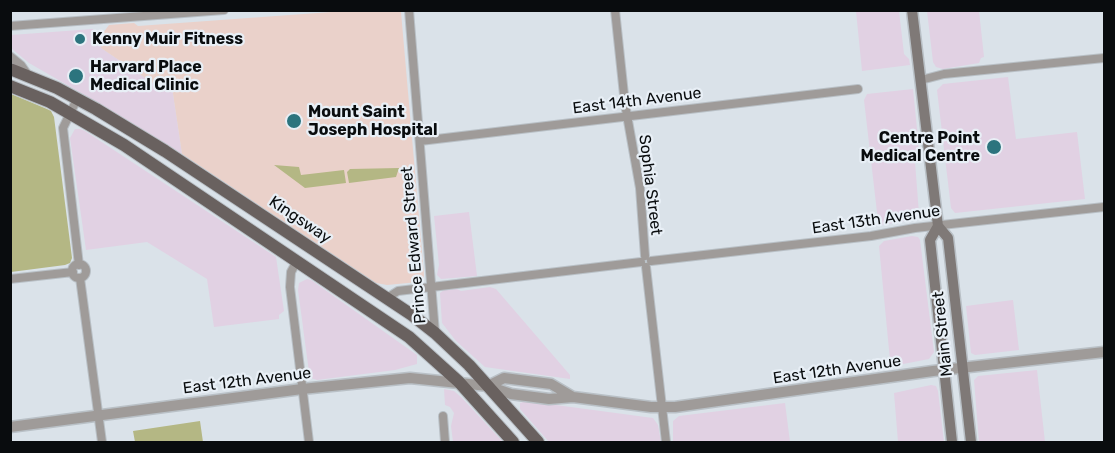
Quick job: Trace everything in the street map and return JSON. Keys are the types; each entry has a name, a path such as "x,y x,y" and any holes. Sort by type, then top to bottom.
{"main road":[{"name":"Main Street","path":"912,10 938,226 948,238 971,442"},
{"name":"Kingsway","path":"10,69 28,75 77,99 190,166 387,298 435,333 488,386 538,442"},
{"path":"10,86 46,99 133,152 409,337 459,382 513,442"},
{"name":"Main Street","path":"938,226 930,240 952,442"}],"street":[{"path":"10,26 118,15 224,10"},
{"name":"Prince Edward Street","path":"409,10 435,333"},
{"name":"Sophia Street","path":"615,10 627,116 640,188 666,442"},
{"path":"10,56 28,75"},
{"path":"921,80 944,74 1104,58"},
{"name":"East 14th Avenue","path":"420,141 858,89"},
{"path":"77,99 64,123 63,136 79,265"},
{"name":"East 13th Avenue","path":"387,298 398,291 431,286 1104,207"},
{"path":"297,261 291,273 290,288 309,442"},
{"path":"73,272 74,267 79,265"},
{"path":"79,265 86,270 85,275 81,278"},
{"path":"73,272 75,276 81,278"},
{"path":"10,279 73,272"},
{"path":"81,278 102,442"},
{"name":"East 12th Avenue","path":"10,427 302,389 410,378 488,386 520,396 549,399 573,397 662,407 707,404 944,370 1104,352"},
{"name":"East 12th Avenue","path":"488,386 504,378 530,381 551,384 573,397"},
{"path":"443,416 444,442"}],"shaded area":[{"name":"Mount Saint Joseph Hospital","path":"345,11 401,12 424,275 423,279 418,282 387,285 376,283 182,154 172,87 160,88 101,48 99,33 103,33 109,25 134,23 138,26"},
{"path":"856,11 899,11 904,54 909,59 910,65 862,71"},
{"path":"927,11 979,11 984,57 979,63 943,69 936,67 933,62"},
{"path":"93,29 95,33 99,33 101,48 144,77 172,87 182,154 29,63 11,48 11,35"},
{"path":"1008,77 1016,139 1077,132 1085,199 955,213 951,208 937,90 943,84"},
{"path":"913,89 919,149 915,162 919,214 912,220 881,225 878,221 864,100 867,94"},
{"path":"75,129 85,131 276,257 284,311 279,315 279,319 214,327 207,279 147,242 86,250 70,138"},
{"path":"469,212 477,276 441,279 437,275 439,265 434,216"},
{"path":"912,236 920,240 934,352 929,359 898,365 890,360 879,246 884,241"},
{"path":"307,279 417,355 417,364 395,370 317,380 311,378 298,290 299,283"},
{"path":"490,287 496,289 570,375 570,379 485,367 456,341 442,323 440,293 444,290 461,291"},
{"path":"1013,300 1019,350 975,355 971,353 966,306"},
{"path":"1037,370 1045,442 979,442 974,380 978,376"},
{"path":"931,385 936,386 938,391 944,442 898,442 894,393"},
{"path":"444,389 454,391 461,397 503,442 453,442 451,426 454,413 450,407 445,405"},
{"path":"526,401 653,418 658,425 661,442 549,442 520,409 520,403"},
{"path":"785,403 790,442 673,442 673,421 679,416"}],"green space":[{"path":"11,94 51,111 54,117 72,258 70,263 65,265 11,272"},
{"path":"274,165 299,167 301,175 344,170 346,183 305,188"},
{"path":"399,168 396,177 349,183 347,172 350,169"},
{"path":"200,421 203,442 135,442 133,431"}],"place":[{"name":"Kenny Muir Fitness","path":"80,39"},
{"name":"Harvard Place Medical Clinic","path":"76,76"},
{"name":"Mount Saint Joseph Hospital","path":"294,121"},
{"name":"Centre Point Medical Centre","path":"994,147"}]}
